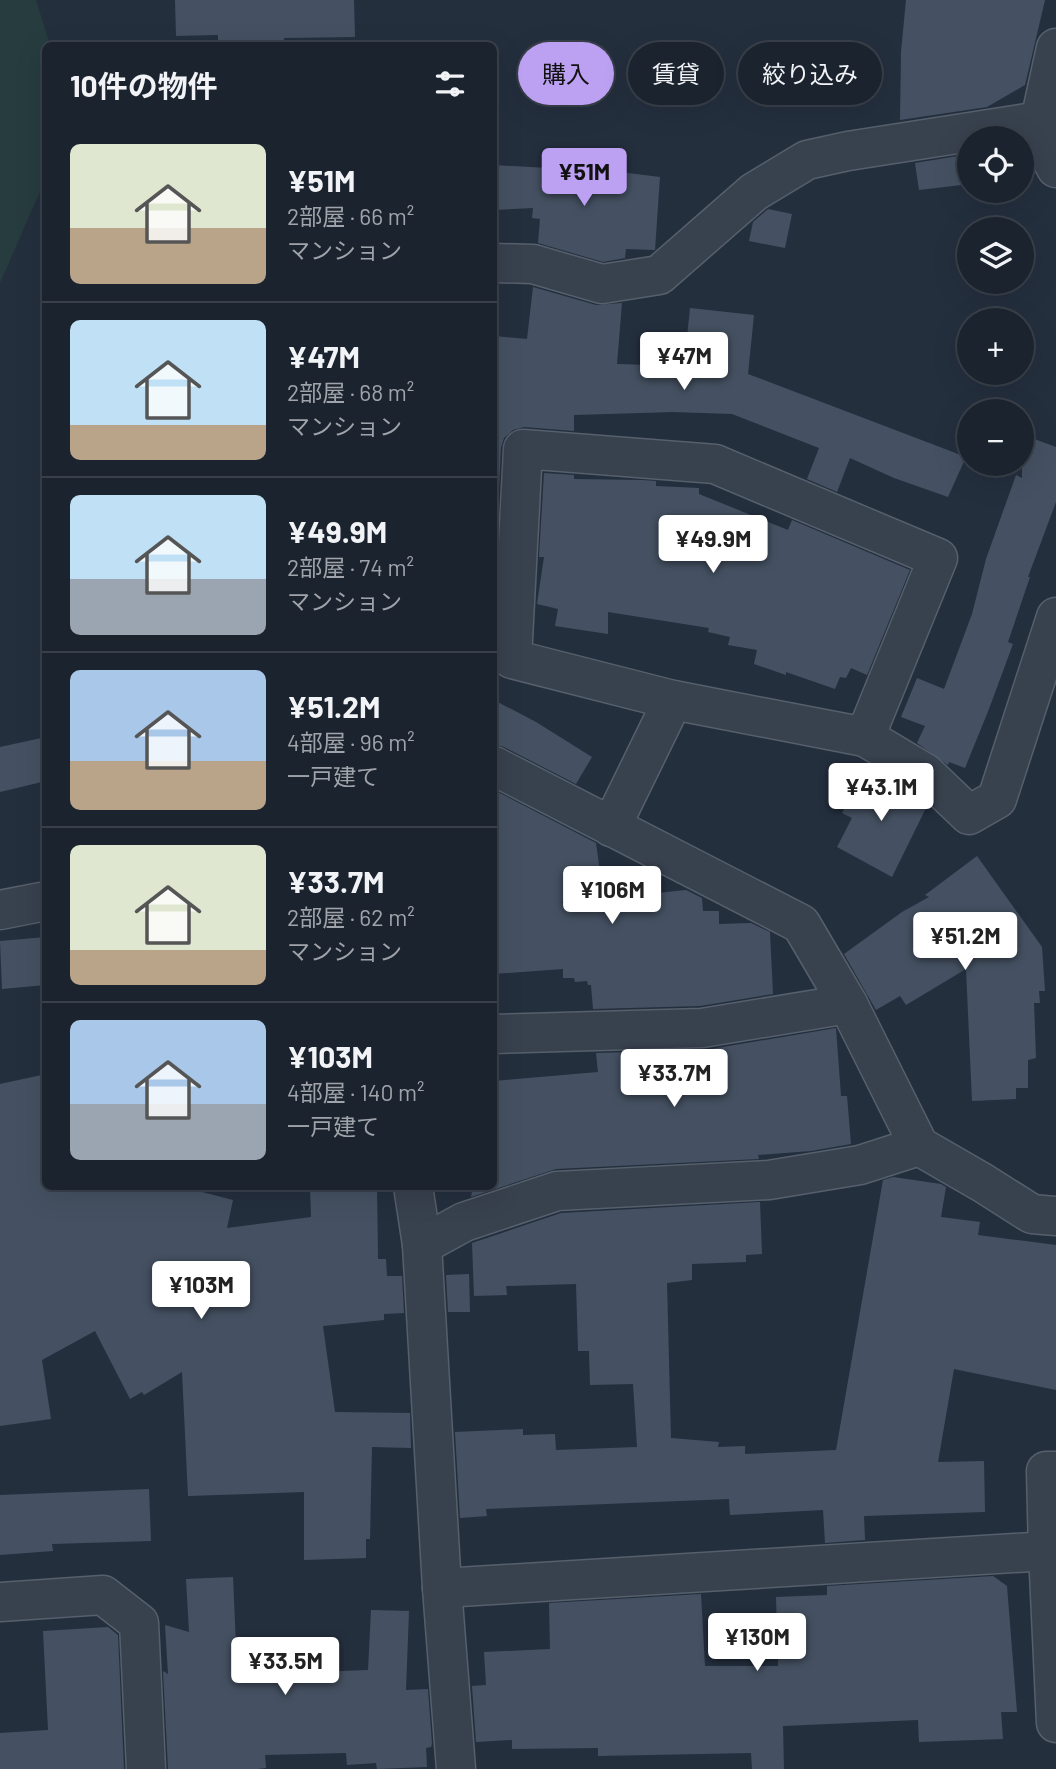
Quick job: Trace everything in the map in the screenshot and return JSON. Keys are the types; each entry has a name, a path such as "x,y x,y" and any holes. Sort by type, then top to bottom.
{"street":[{"path":"1056,48 1046,149 1056,167"},
{"path":"497,263 533,264 602,284 659,275 754,192 807,160 848,151 1048,120"},
{"path":"865,737 938,558 715,464 523,449 512,659 673,700 865,737 925,773 968,815 997,799 1056,617"},
{"path":"611,827 673,700"},
{"path":"497,767 801,924 848,1004 919,1146 984,1182 1032,1214 1056,1216"},
{"path":"0,910 42,902"},
{"path":"497,1034 702,1028 848,1004"},
{"path":"422,1245 464,1222 557,1191 769,1180 860,1165 919,1146"},
{"path":"414,1190 422,1245 442,1588 456,1769"},
{"path":"1056,1471 1046,1471 1056,1723"},
{"path":"442,1588 1048,1551"},
{"path":"0,1602 103,1595 139,1623 146,1769"}],"green space":[{"path":"0,0 36,0 49,42 42,42 42,187 0,283"}],"building":[{"path":"175,0 354,0 355,37 284,38 284,42 218,42 218,35 176,36"},
{"path":"906,0 1045,0 1025,85 987,107 900,120 901,52"},
{"path":"957,156 957,186 919,190 915,163"},
{"path":"497,165 660,177 655,250 626,249 625,258 603,262 538,243 540,219 532,218 533,208 497,210"},
{"path":"768,209 792,214 785,248 749,241 753,222"},
{"path":"533,287 596,305 622,303 617,364 684,366 690,308 754,315 748,374 957,454 957,476 948,497 894,478 850,458 837,492 807,479 819,448 732,414 673,412 574,415 574,431 524,427 513,430 504,438 501,448 497,529 497,336 527,339"},
{"path":"1034,439 1056,447 1056,502 1028,577 1008,642 1013,644 965,768 949,762 948,765 917,743 925,726 901,717 917,678 944,689 972,614 986,559 1016,476 1034,476"},
{"path":"544,473 574,475 574,479 656,481 656,486 699,488 699,494 788,530 792,520 910,570 867,675 851,668 846,678 840,677 835,689 754,664 757,650 728,645 730,637 708,632 709,628 608,612 608,634 555,626 558,609 537,604 544,557 539,557"},
{"path":"497,702 592,757 576,784 497,745"},
{"path":"42,738 42,782 0,792 0,747"},
{"path":"863,772 897,789 900,783 927,806 892,877 837,847 852,818 842,813"},
{"path":"497,792 596,843 601,879 561,903 686,890 702,898 703,911 719,911 719,924 751,923 770,932 773,994 700,1006 593,1009 591,985 588,985 587,981 575,982 574,978 563,978 563,969 497,974"},
{"path":"977,856 1042,947 1045,991 1039,991 1040,1003 1034,1003 1036,1058 1028,1060 1028,1088 1016,1088 1016,1099 972,1101 966,969 906,1005 900,996 876,1010 844,954 902,912 929,897 925,895"},
{"path":"42,937 42,985 2,989 0,941"},
{"path":"836,1028 841,1096 847,1096 851,1144 811,1151 758,1155 759,1159 556,1169 497,1188 497,1081 598,1072 596,1053 705,1050"},
{"path":"42,1075 42,1190 194,1190 233,1200 227,1228 311,1217 310,1190 377,1190 378,1259 386,1259 387,1276 402,1276 404,1313 384,1314 384,1320 323,1326 335,1412 410,1413 411,1448 372,1447 370,1539 366,1539 366,1558 304,1560 304,1492 188,1496 182,1372 144,1395 142,1392 130,1399 95,1331 42,1360 51,1419 0,1426 0,1084"},
{"path":"893,1177 946,1187 941,1217 980,1222 978,1235 1056,1245 1056,1390 954,1369 938,1462 984,1461 985,1512 864,1516 865,1540 825,1543 823,1510 730,1515 729,1499 486,1509 487,1516 460,1518 455,1432 523,1429 523,1435 555,1434 556,1450 637,1447 633,1384 590,1385 589,1351 578,1351 576,1284 506,1286 507,1295 474,1296 472,1243 561,1213 760,1202 762,1254 746,1255 746,1262 692,1264 692,1280 667,1283 671,1438 719,1442 718,1447 745,1446 745,1454 836,1450 883,1180"},
{"path":"472,1190 492,1190 471,1197"},
{"path":"469,1274 470,1312 448,1312 446,1275"},
{"path":"149,1489 151,1541 52,1544 53,1551 0,1555 0,1495"},
{"path":"993,1576 1007,1586 1017,1712 1001,1712 1003,1739 919,1742 918,1720 783,1726 784,1769 752,1769 751,1753 598,1756 598,1748 512,1749 512,1740 476,1742 472,1686 486,1685 484,1652 550,1649 549,1603 701,1594 705,1666 778,1666 776,1597 827,1595 827,1586"},
{"path":"233,1577 236,1647 286,1662 287,1673 368,1670 371,1610 409,1611 406,1690 428,1689 432,1744 426,1748 427,1767 377,1769 376,1763 347,1765 346,1753 265,1755 266,1768 257,1769 168,1769 163,1671 168,1674 165,1625 189,1632 186,1579"},
{"path":"108,1627 118,1635 124,1769 0,1769 0,1733 48,1730 43,1631"}]}
